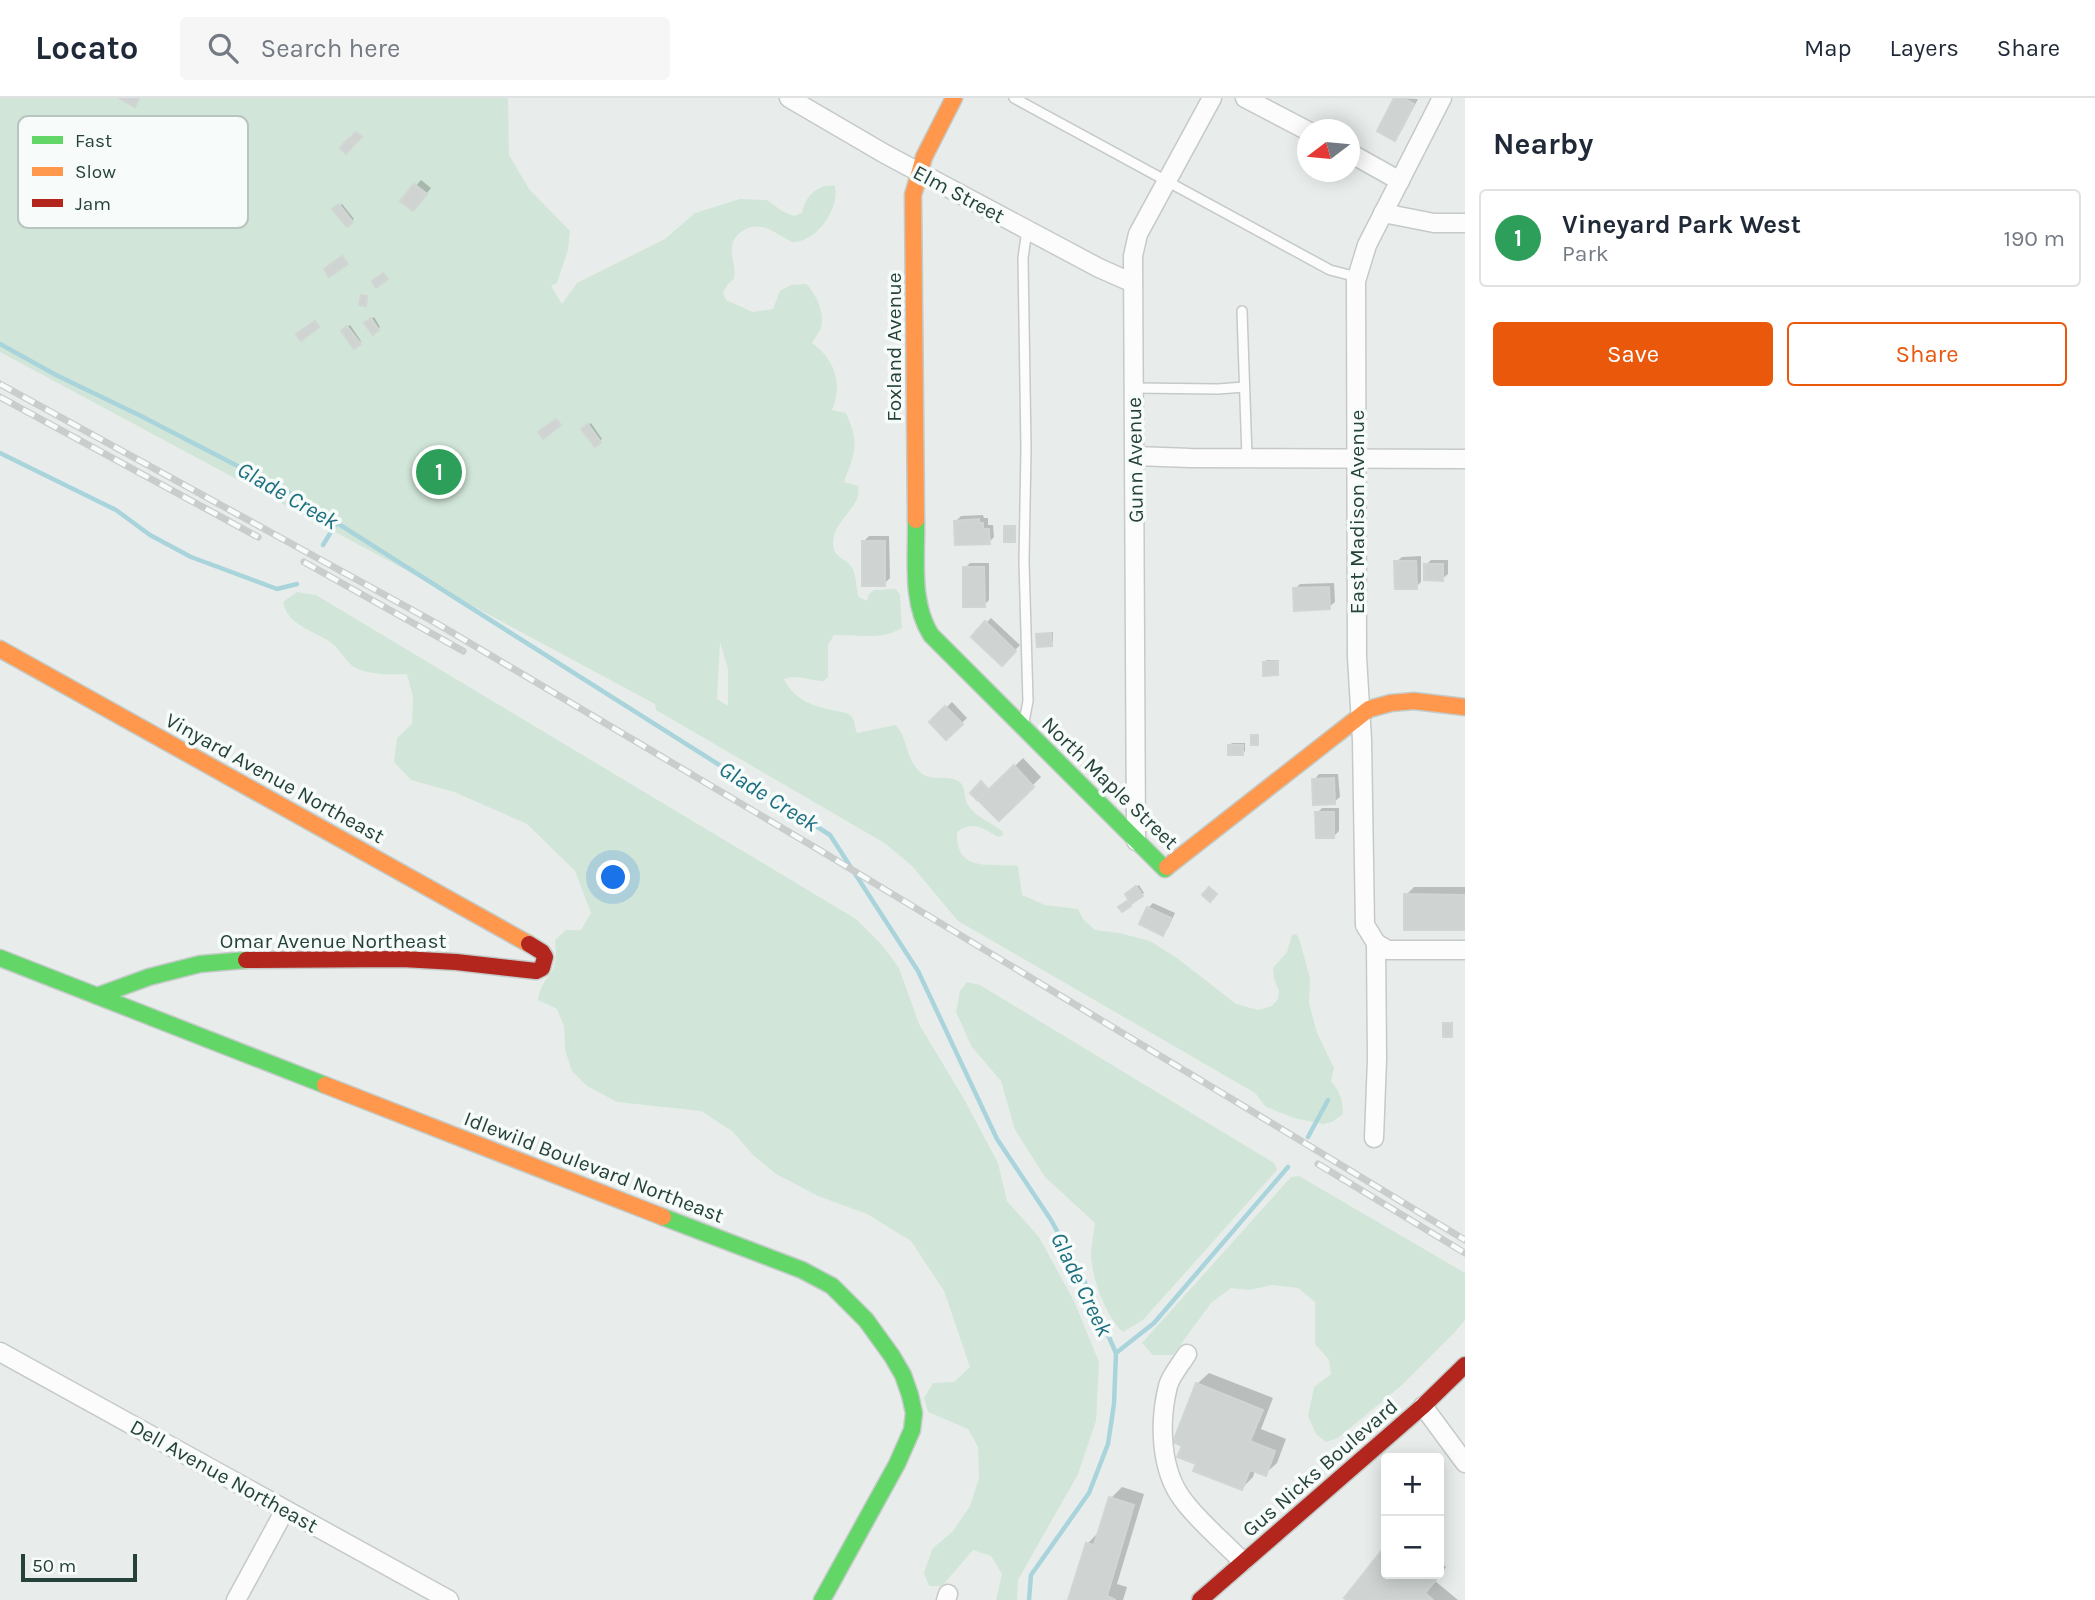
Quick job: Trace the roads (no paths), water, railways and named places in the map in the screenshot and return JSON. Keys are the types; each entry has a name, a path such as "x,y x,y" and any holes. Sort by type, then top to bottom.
{"street":[{"name":"Elm Street","path":"789,98 917,171 1099,268 1133,283"},
{"name":"Foxland Avenue","path":"919,606 913,195 917,171 954,98"},
{"name":"Gunn Avenue","path":"1136,841 1133,256 1136,240 1212,98"},
{"path":"1245,98 1297,126"},
{"name":"East Madison Avenue","path":"1374,1138 1377,1059 1376,943 1365,925 1357,657 1357,277 1364,253 1442,98"},
{"path":"1360,159 1400,181"},
{"path":"1384,213 1434,223 1465,223"},
{"path":"1135,456 1465,459"},
{"name":"North Maple Street","path":"919,606 924,624 931,635 1165,869 1360,714"},
{"name":"Vinyard Avenue Northeast","path":"0,649 530,945"},
{"path":"1360,714 1383,704 1416,701 1448,708 1465,708"},
{"path":"1376,943 1388,950 1465,950"},
{"name":"Omar Avenue Northeast","path":"97,996 149,977 200,964 253,958 456,961 536,971 542,968 545,957 530,945"},
{"name":"Idlewild Boulevard Northeast","path":"0,958 759,1254 823,1281 841,1293 862,1315 893,1357 906,1381 913,1402 914,1416 912,1430 890,1476 822,1600"},
{"name":"Dell Avenue Northeast","path":"0,1352 449,1600"},
{"path":"1187,1354 1169,1384 1164,1416 1163,1448 1171,1479 1183,1500 1243,1562"},
{"name":"Gus Nicks Boulevard","path":"1200,1600 1423,1406 1465,1365"},
{"path":"1423,1406 1465,1463"},
{"path":"236,1600 285,1510"}],"lane":[{"path":"1014,98 1330,270 1357,277"},
{"path":"1023,727 1028,701 1023,258 1027,230"},
{"path":"1242,312 1247,458"},
{"path":"1134,388 1244,387"}],"waterway":[{"name":"Glade Creek","path":"0,344 288,492 830,835 918,971 997,1139 1051,1220 1082,1276 1116,1353 1114,1404 1108,1444 1089,1493 1031,1575 1029,1600"},
{"path":"0,453 116,510 150,535 191,557 277,589 297,584"},
{"path":"323,545 337,522"},
{"path":"1308,1137 1328,1100"},
{"path":"1116,1353 1154,1323 1288,1167"}],"railway":[{"path":"0,384 436,623 821,851 1465,1240"},
{"path":"0,397 258,537"},
{"path":"304,562 463,651"},
{"path":"1318,1164 1465,1253"}],"place":[{"name":"Vineyard Park West","path":"439,472"}]}
